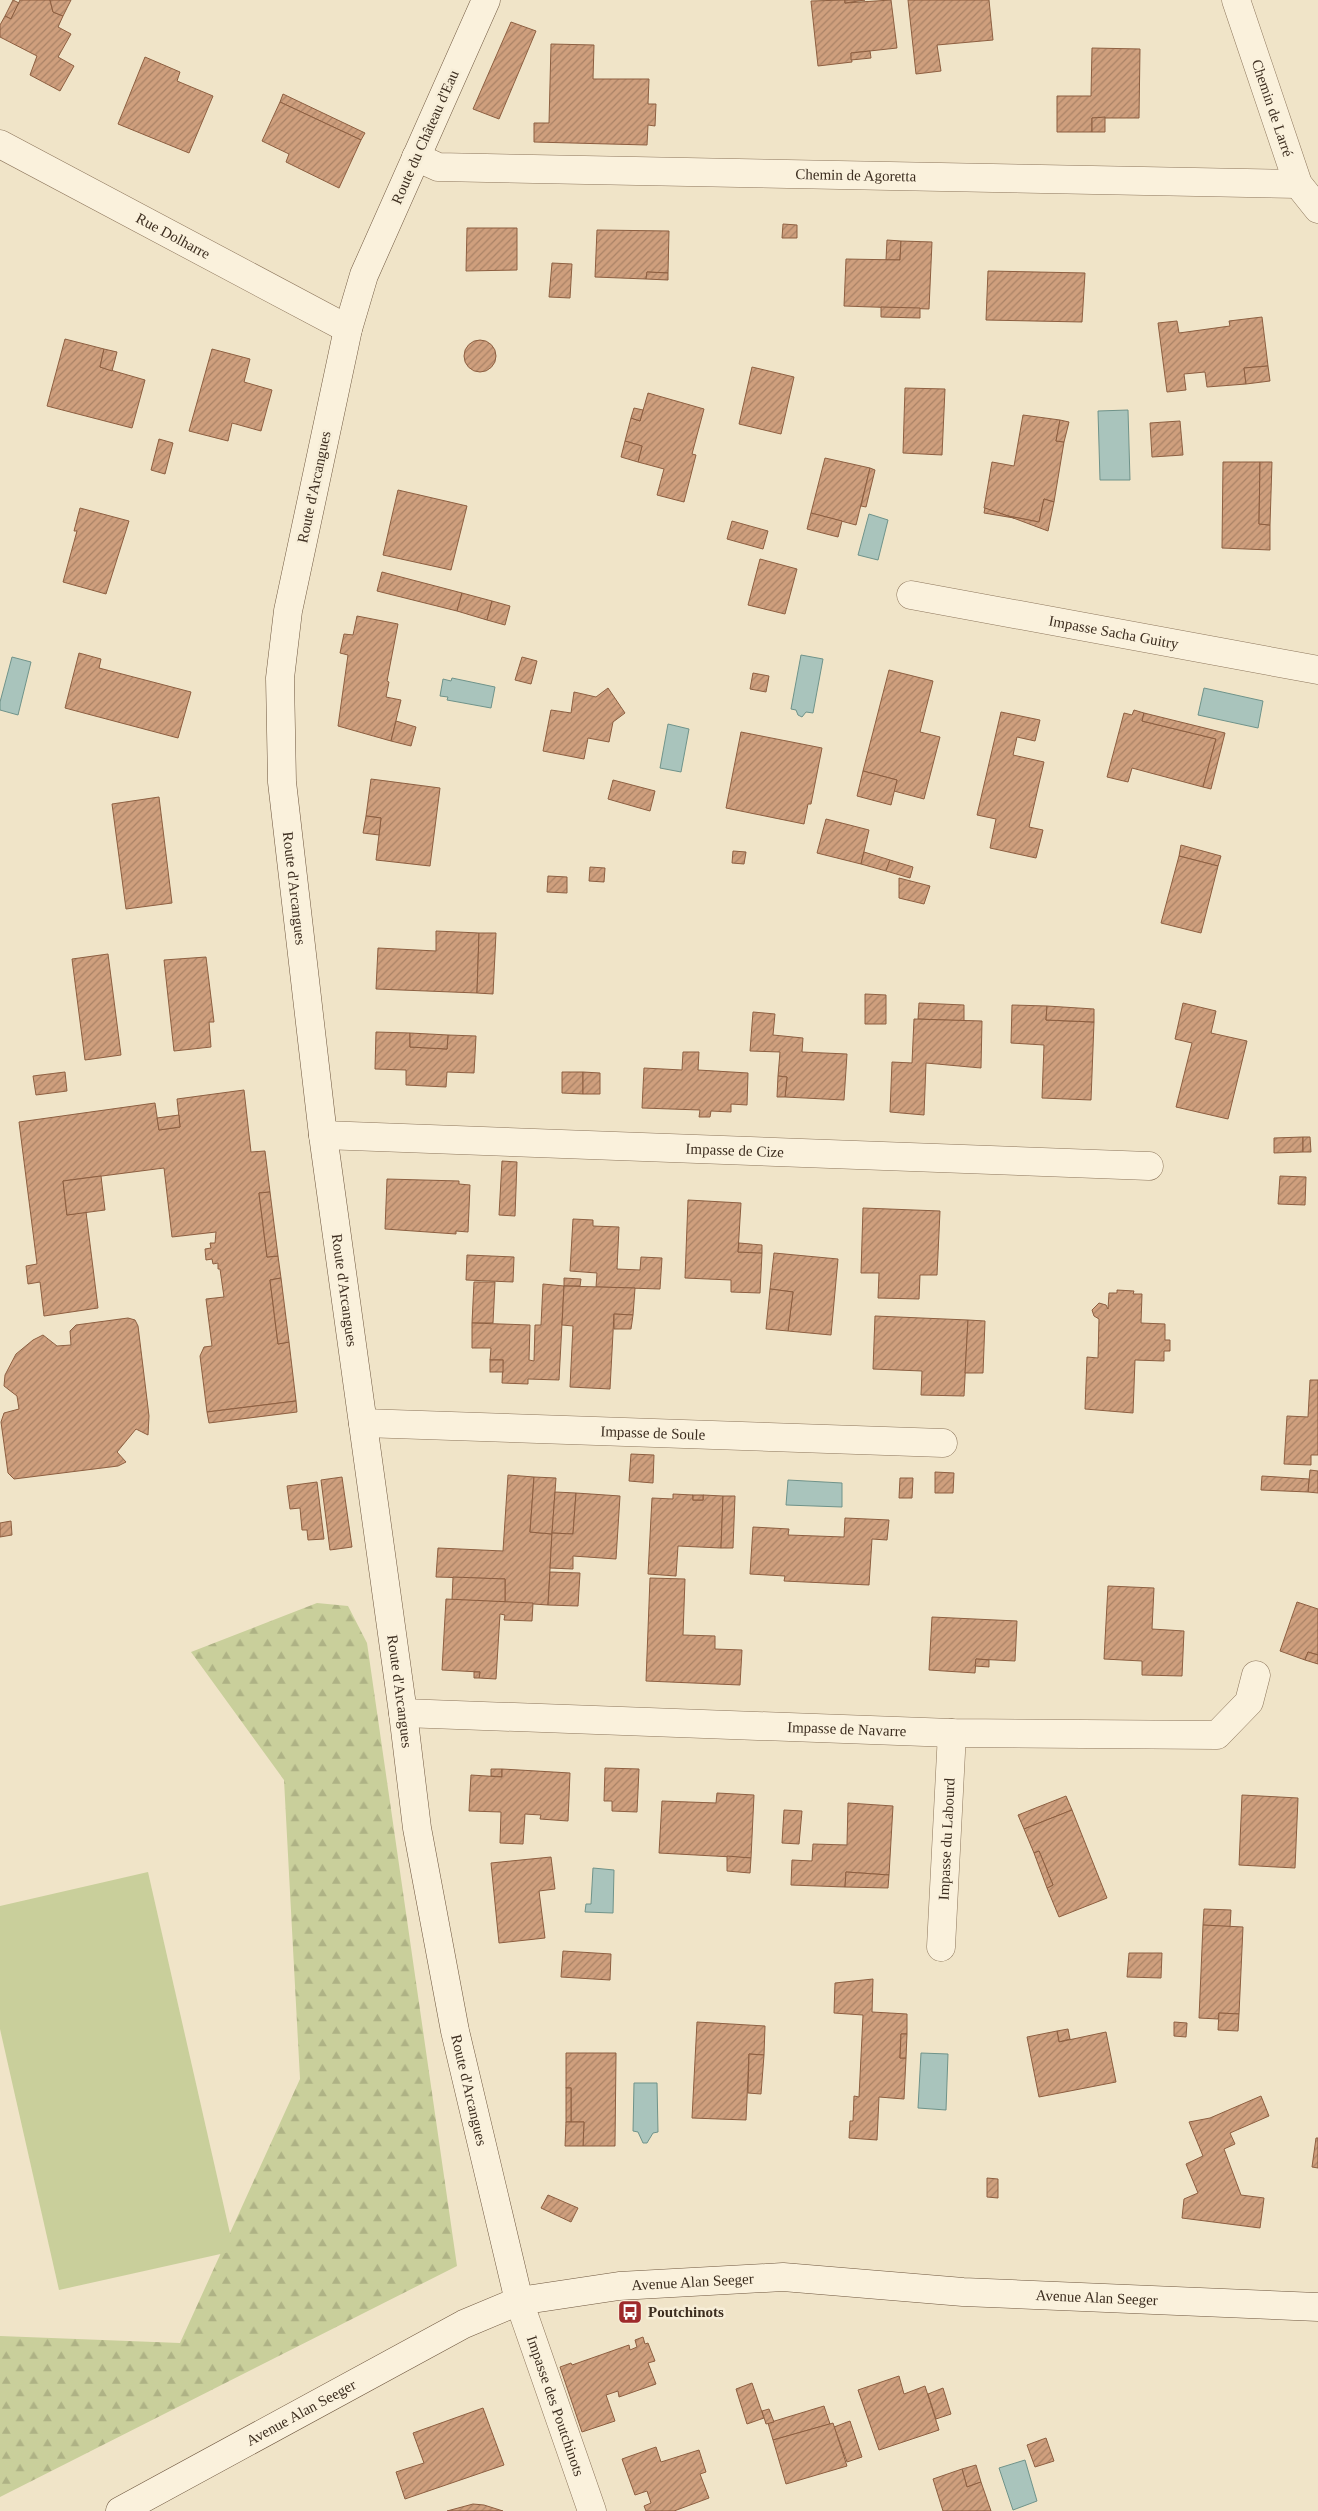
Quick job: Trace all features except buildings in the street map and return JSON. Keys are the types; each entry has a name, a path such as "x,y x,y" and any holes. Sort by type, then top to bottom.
{"street":[{"name":"Route du Château d'Eau","path":"364,275 486,0"},
{"name":"Chemin de Larré","path":"1236,0 1298,184 1318,209"},
{"name":"Rue Dolharre","path":"0,144 348,329"},
{"name":"Chemin de Agoretta","path":"416,157 438,167 1298,184"},
{"name":"Route d'Arcangues","path":"364,275 348,329 288,611 280,678 282,782 323,1135 364,1423 417,1828 455,2031 520,2301"},
{"name":"Impasse Sacha Guitry","path":"911,595 1318,670"},
{"name":"Impasse de Cize","path":"323,1135 1148,1166"},
{"name":"Impasse de Soule","path":"364,1423 943,1443"},
{"name":"Impasse de Navarre","path":"403,1713 952,1733 1217,1735 1249,1702 1256,1675"},
{"name":"Impasse du Labourd","path":"941,1947 952,1733"},
{"name":"Avenue Alan Seeger","path":"120,2511 464,2324 520,2301 619,2286 783,2277 963,2292 1318,2307"},
{"name":"Impasse des Poutchinots","path":"520,2301 592,2511"}],"green space":[{"path":"317,1603 348,1606 367,1643 457,2266 0,2497 0,2336 180,2343 300,2079 284,1780 191,1652"},
{"path":"148,1872 234,2251 59,2290 0,2029 0,1906"}],"water":[{"path":"1128,410 1130,480 1100,480 1098,411"},
{"path":"869,514 888,520 878,560 858,555"},
{"path":"801,655 823,659 813,713 806,712 802,717 798,715 796,710 791,709"},
{"path":"12,657 31,662 18,715 0,710 0,702"},
{"path":"452,678 495,687 491,708 447,700 448,697 440,696 443,679 451,681"},
{"path":"1204,688 1263,701 1258,728 1198,715"},
{"path":"668,724 689,729 681,772 660,768"},
{"path":"788,1480 842,1483 842,1507 786,1505"},
{"path":"593,1868 614,1870 613,1913 585,1912 586,1904 591,1904"},
{"path":"921,2053 948,2054 946,2110 918,2108"},
{"path":"634,2083 657,2083 658,2132 653,2133 647,2143 643,2143 638,2132 633,2131"},
{"path":"1025,2460 1037,2501 1013,2510 999,2468"}],"place":[{"name":"Poutchinots","path":"630,2312"}]}
